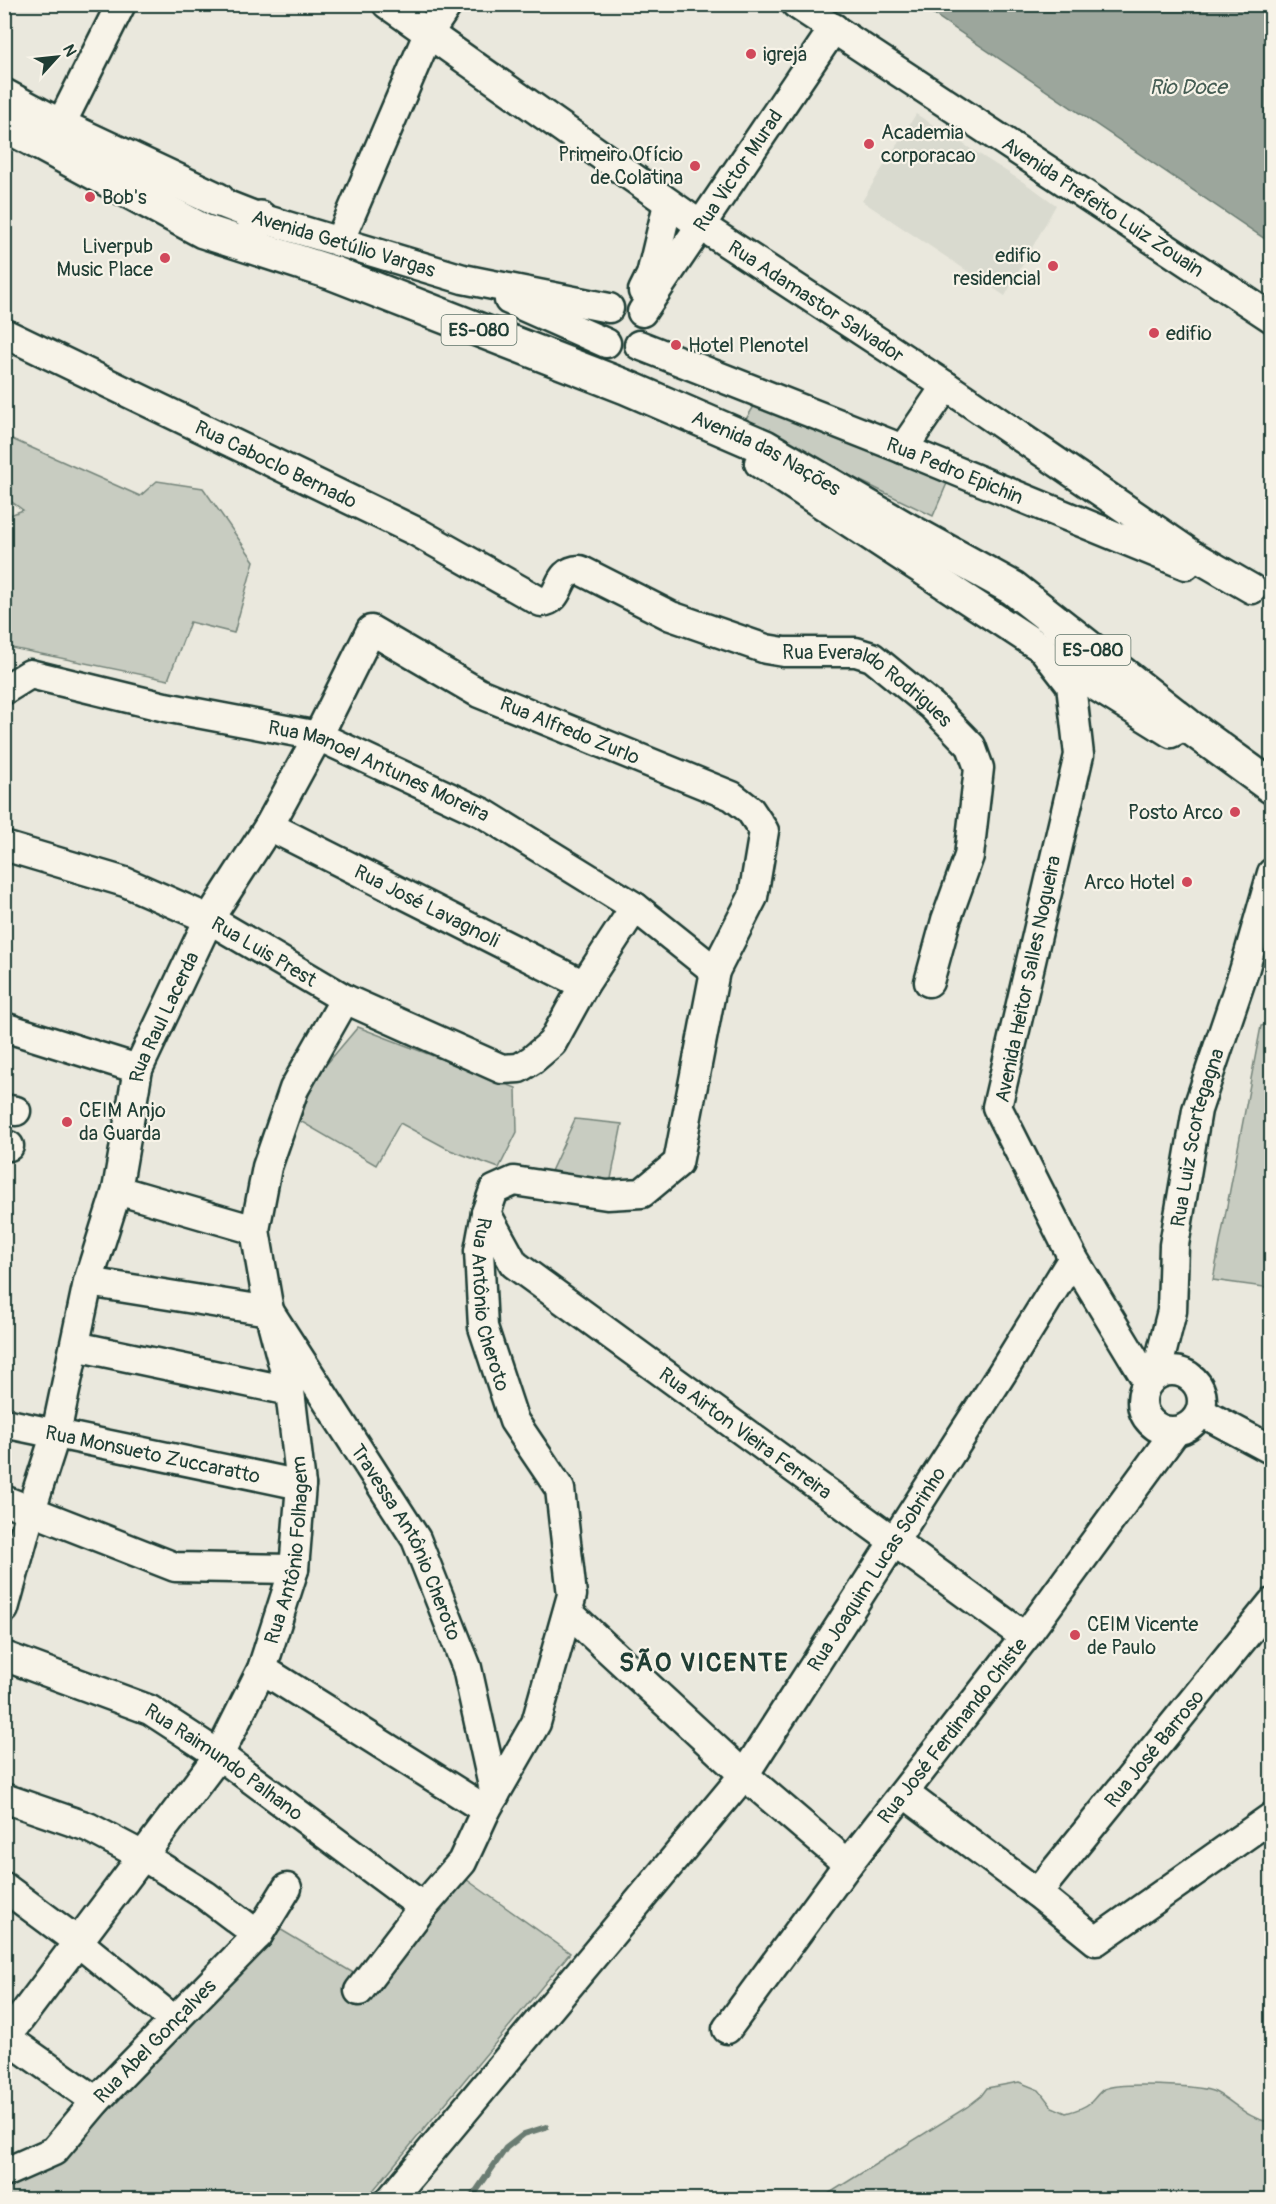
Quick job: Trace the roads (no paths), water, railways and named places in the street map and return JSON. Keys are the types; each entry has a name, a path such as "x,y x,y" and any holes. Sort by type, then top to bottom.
{"main road":[{"name":"Avenida Getúlio Vargas","path":"4,96 229,221"},
{"name":"Avenida Getúlio Vargas","path":"4,124 229,221"},
{"name":"Avenida das Nações","path":"229,221 333,273 626,387 765,447 1013,588 1188,725 1272,787"},
{"name":"Avenida das Nações","path":"229,221 333,273"},
{"name":"Avenida das Nações","path":"626,387 759,463 904,528"}],"street":[{"path":"60,126 122,4"},
{"name":"Rua Adamastor Salvador","path":"387,4 668,204 946,386 1190,560"},
{"path":"339,242 428,34 448,4"},
{"name":"Avenida Prefeito Luiz Zouain","path":"796,4 1267,317"},
{"name":"Rua Victor Murad","path":"629,309 700,225 834,28"},
{"name":"Rua Victor Murad","path":"657,278 668,204"},
{"name":"Avenida Getúlio Vargas","path":"229,221 339,242 463,279 629,309"},
{"name":"Avenida Getúlio Vargas","path":"463,279 606,344"},
{"path":"629,309 646,318 647,333 639,345 633,349 618,351 606,344 600,330 603,314 629,309"},
{"name":"Rua Caboclo Bernado","path":"4,333 417,532 541,602"},
{"name":"Rua Pedro Epichin","path":"639,345 1190,560 1262,593"},
{"path":"903,449 946,386"},
{"path":"759,463 1043,649 1079,682 1172,733 1188,725"},
{"name":"Rua Everaldo Rodrigues","path":"541,602 549,602 554,597 563,576 571,570 580,570 671,616 766,649 784,652 856,652 872,657 932,706 971,746 979,768 969,856 946,920 929,982"},
{"name":"Rua Raul Lacerda","path":"4,1609 56,1433 88,1282 117,1190 138,1069 209,919 269,826 318,736 371,630"},
{"name":"Rua Alfredo Zurlo","path":"371,630 479,693 732,796 750,810 764,831"},
{"name":"Rua Manoel Antunes Moreira","path":"4,690 30,674 165,707 318,736 483,813 635,907 715,970"},
{"name":"Avenida Heitor Salles Nogueira","path":"1079,682 1079,755 997,1107 1073,1258 1152,1378"},
{"name":"Rua José Lavagnoli","path":"269,826 584,985"},
{"name":"Rua Antônio Cheroto","path":"359,1991 423,1907 462,1862 490,1802 536,1723 572,1596 560,1489 514,1420 483,1327 479,1251 486,1213 494,1190 514,1181 607,1195 642,1193 678,1163 715,970 753,897 764,831"},
{"name":"Rua Luis Prest","path":"4,846 125,882 209,919 345,999 502,1069 519,1068 552,1043 584,985"},
{"name":"Rua Luiz Scortegagna","path":"1152,1378 1172,1311 1174,1245 1197,1110 1244,971 1272,873"},
{"path":"584,985 635,907"},
{"name":"Rua Luiz Scortegagna","path":"1244,971 1272,934"},
{"name":"Rua Antônio Folhagem","path":"5,2038 219,1755 262,1669 294,1569 301,1485 290,1391 269,1311 255,1230 267,1167 294,1089 345,999"},
{"path":"4,1027 138,1069"},
{"path":"117,1190 255,1230"},
{"name":"Rua Airton Vieira Ferreira","path":"486,1213 514,1264 1025,1637"},
{"name":"Rua Joaquim Lucas Sobrinho","path":"390,2199 744,1775 1002,1373 1073,1258"},
{"path":"88,1282 269,1311"},
{"name":"Travessa Antônio Cheroto","path":"269,1311 416,1539 467,1668 490,1802"},
{"name":"Rua Luiz Scortegagna","path":"1172,1311 1191,1377"},
{"path":"75,1346 290,1391"},
{"path":"1174,1370 1191,1377 1201,1391 1202,1402 1200,1412 1191,1425 1175,1432 1156,1427 1148,1420 1141,1399 1152,1378 1174,1370"},
{"path":"1200,1412 1272,1450"},
{"name":"Rua Monsueto Zuccaratto","path":"4,1423 301,1485"},
{"name":"Rua José Ferdinando Chiste","path":"727,2029 848,1864 1025,1637 1175,1432"},
{"path":"4,1500 175,1567 294,1569"},
{"name":"Rua José Barroso","path":"1037,1893 1272,1603"},
{"path":"568,1612 744,1775 848,1864"},
{"name":"Rua Raimundo Palhano","path":"4,1656 150,1710 219,1755 423,1907"},
{"path":"262,1669 490,1802"},
{"path":"904,1793 1037,1893 1096,1941 1272,1817"},
{"path":"4,1798 88,1827 143,1856 205,1895 258,1935"},
{"path":"4,1887 78,1942 175,2021"},
{"name":"Rua Abel Gonçalves","path":"4,2173 54,2151 96,2101 258,1935 287,1888"},
{"path":"5,2038 96,2101"}],"water":[{"name":"Rio Doce","path":"920,5 1271,5 1271,243"}],"waterway":[{"path":"470,2200 506,2148 524,2134 546,2127"}],"place":[{"name":"igreja","path":"751,54"},
{"name":"Academia corporacao","path":"869,144"},
{"name":"Primeiro Ofício de Colatina","path":"695,166"},
{"name":"Bob's","path":"90,197"},
{"name":"Liverpub Music Place","path":"165,258"},
{"name":"edifio residencial","path":"1053,266"},
{"name":"edifio","path":"1154,333"},
{"name":"Hotel Plenotel","path":"676,345"},
{"name":"Posto Arco","path":"1235,812"},
{"name":"Arco Hotel","path":"1187,882"},
{"name":"CEIM Anjo da Guarda","path":"67,1122"},
{"name":"CEIM Vicente de Paulo","path":"1075,1635"}],"district":[{"name":"SÃO VICENTE","path":"704,1663"}]}
